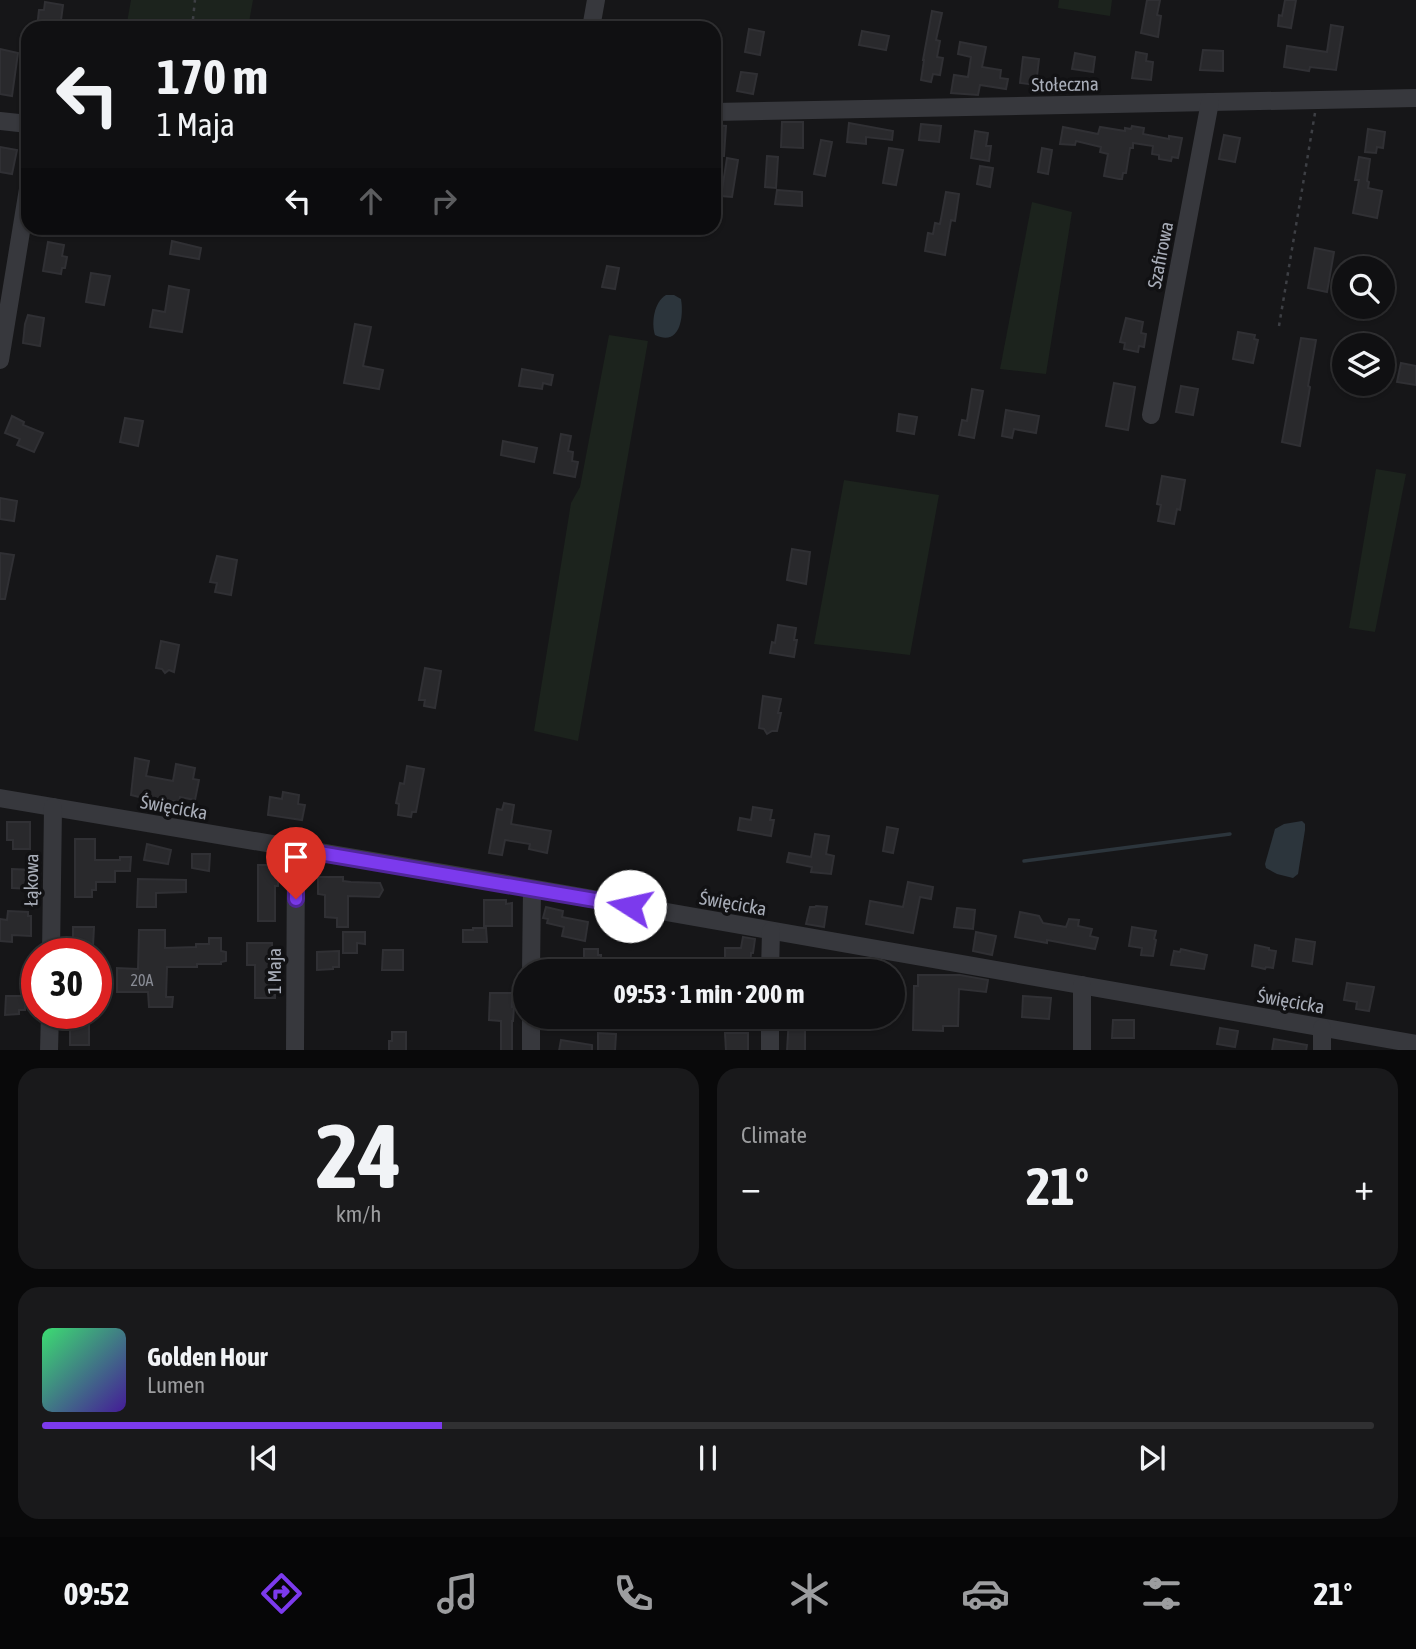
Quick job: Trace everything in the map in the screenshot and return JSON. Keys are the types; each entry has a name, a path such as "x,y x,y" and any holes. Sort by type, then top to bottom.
{"street":[{"path":"592,21 596,0"},
{"name":"Stołeczna","path":"721,113 1416,98"},
{"name":"Szafirowa","path":"1151,415 1210,102"},
{"path":"0,121 21,123"},
{"path":"0,360 21,232"},
{"name":"Święcicka","path":"0,798 1416,1044"},
{"name":"Łąkowa","path":"51,938 52,807"},
{"name":"1 Maja","path":"295,1050 296,849"},
{"path":"531,959 532,889"},
{"path":"770,959 771,931"},
{"path":"1082,985 1082,1050"},
{"path":"1321,1050 1322,1028"},
{"path":"49,1050 50,1029"},
{"path":"531,1029 531,1050"},
{"path":"770,1029 770,1050"}],"path":[{"path":"193,21 195,0"},
{"path":"1279,326 1317,100"}],"shaded area":[{"path":"131,0 253,0 249,21 127,21"},
{"path":"1059,0 1112,0 1110,16 1058,8"},
{"path":"1032,202 1072,212 1046,374 1000,369"},
{"path":"666,295 681,299 682,314 675,334 663,338 655,335 654,319 656,308"},
{"path":"609,335 648,341 578,741 534,731 571,503 580,487"},
{"path":"1376,469 1406,474 1375,632 1349,628"},
{"path":"844,480 939,495 910,655 814,644"},
{"path":"1302,821 1305,830 1298,874 1293,878 1266,868 1275,829 1284,824"}],"building":[{"path":"1147,0 1160,0 1157,15 1161,16 1158,37 1141,33"},
{"path":"1285,0 1296,0 1291,28 1278,26"},
{"path":"45,2 63,5 61,21 38,21 39,10 44,10"},
{"path":"932,11 942,13 936,40 940,41 937,57 943,58 940,75 933,74 931,82 921,80"},
{"path":"1331,25 1343,27 1336,70 1310,67 1309,71 1284,67 1287,46 1327,52"},
{"path":"749,29 764,32 760,55 745,52"},
{"path":"862,31 889,36 886,50 859,45"},
{"path":"960,42 986,47 982,67 1001,70 1000,78 1008,79 1006,89 980,85 978,95 951,93 954,75 968,77 971,57 958,54"},
{"path":"0,49 18,53 12,96 0,94"},
{"path":"1203,50 1223,51 1223,71 1200,70"},
{"path":"1136,52 1147,54 1146,61 1153,62 1151,80 1132,78"},
{"path":"1075,53 1095,57 1093,72 1072,69"},
{"path":"1023,57 1039,59 1036,85 1020,83"},
{"path":"741,72 757,74 753,94 737,91"},
{"path":"782,122 803,122 803,148 781,147"},
{"path":"849,123 893,131 892,140 866,137 866,144 847,142"},
{"path":"921,124 941,126 939,142 919,140"},
{"path":"721,126 726,126 724,156 721,156"},
{"path":"1132,126 1144,128 1143,134 1169,139 1169,136 1182,138 1178,158 1172,157 1171,161 1159,159 1159,155 1152,154 1153,146 1133,143 1126,173 1119,179 1104,176 1108,154 1100,152 1101,147 1076,141 1075,145 1060,144 1063,127 1098,134 1100,127 1125,131 1125,128 1131,129"},
{"path":"1368,129 1385,132 1383,148 1377,147 1376,153 1365,152"},
{"path":"975,131 988,133 986,146 991,146 989,161 971,158"},
{"path":"1224,135 1240,138 1235,162 1219,159"},
{"path":"821,140 832,142 825,176 814,174"},
{"path":"0,147 17,150 12,174 0,172"},
{"path":"889,148 903,150 896,185 883,183"},
{"path":"1042,148 1052,150 1048,174 1038,172"},
{"path":"767,156 778,157 776,188 765,187"},
{"path":"1359,157 1370,159 1368,188 1382,191 1377,218 1353,213 1359,180 1355,180"},
{"path":"727,158 738,160 732,197 721,196"},
{"path":"980,166 993,168 990,187 977,184"},
{"path":"777,190 802,192 802,206 775,204"},
{"path":"946,192 959,194 955,221 951,220 945,255 925,251 928,233 933,234 935,223 940,224"},
{"path":"172,241 201,248 199,259 170,254"},
{"path":"48,242 64,245 62,256 67,257 61,274 43,271"},
{"path":"1315,248 1334,252 1327,292 1308,288"},
{"path":"607,266 619,268 615,289 602,287"},
{"path":"91,273 110,276 104,305 86,302"},
{"path":"169,286 189,290 182,332 150,327 153,310 165,312"},
{"path":"28,315 44,318 40,346 23,343"},
{"path":"1126,318 1143,322 1141,333 1146,334 1144,347 1139,346 1138,352 1124,349 1125,343 1120,342"},
{"path":"355,324 371,327 363,366 383,370 379,389 344,383"},
{"path":"1238,332 1255,335 1254,339 1258,340 1253,363 1233,359"},
{"path":"1301,338 1316,340 1300,446 1282,442"},
{"path":"1401,363 1416,366 1416,385 1397,382"},
{"path":"522,369 553,375 551,385 543,383 542,389 519,386"},
{"path":"1114,383 1135,387 1128,430 1106,426"},
{"path":"1181,386 1198,389 1193,415 1176,412"},
{"path":"972,389 983,391 974,438 959,435 962,420 967,421"},
{"path":"1006,410 1039,416 1036,433 1014,429 1012,438 1002,436"},
{"path":"899,414 917,417 914,434 897,431"},
{"path":"12,416 24,422 23,425 43,433 34,452 17,445 20,439 5,433"},
{"path":"125,418 143,421 138,446 120,442"},
{"path":"561,434 571,436 568,451 573,452 572,461 578,462 575,477 554,473"},
{"path":"503,441 537,448 534,462 501,455"},
{"path":"1162,476 1185,480 1180,510 1177,509 1174,524 1158,521 1161,505 1157,504"},
{"path":"0,498 17,501 14,521 0,519"},
{"path":"792,549 810,552 806,584 787,580"},
{"path":"0,553 14,555 5,599 0,599"},
{"path":"217,556 237,560 231,595 215,592 217,583 210,582"},
{"path":"778,625 796,628 794,657 770,653"},
{"path":"161,641 179,645 174,672 169,670 165,673 156,668"},
{"path":"425,668 441,671 435,708 424,706 425,700 419,700"},
{"path":"763,696 781,699 777,731 767,734 764,729 759,728"},
{"path":"135,758 149,761 146,776 173,781 176,764 195,768 193,779 199,780 195,800 180,797 179,802 154,798 145,798 142,801 131,795"},
{"path":"407,766 424,769 416,812 412,812 411,817 398,815 399,804 396,803 400,783 404,784"},
{"path":"283,792 299,795 298,804 305,805 302,820 268,815 270,797 282,799"},
{"path":"504,803 514,805 511,824 551,831 547,853 529,849 530,844 505,840 502,855 489,853 497,809 502,810"},
{"path":"753,807 772,810 770,820 774,820 771,836 738,830 740,818 751,820"},
{"path":"7,822 30,822 30,849 13,849 13,840 7,840"},
{"path":"887,827 898,829 893,853 883,851"},
{"path":"815,834 829,836 826,854 834,856 831,874 811,872 812,867 787,862 789,853 811,857"},
{"path":"75,839 95,839 95,860 131,857 130,871 115,871 115,882 96,882 92,897 75,897"},
{"path":"147,844 171,850 168,864 144,860"},
{"path":"192,854 210,854 209,871 192,868"},
{"path":"258,865 278,865 275,921 258,921"},
{"path":"12,869 33,870 32,889 12,888"},
{"path":"318,877 343,877 343,881 380,883 383,890 379,897 348,896 348,927 337,927 337,918 325,917 325,895 318,894"},
{"path":"138,879 186,880 186,892 156,893 156,907 137,907"},
{"path":"908,882 933,887 931,899 920,897 913,933 866,924 870,901 903,907"},
{"path":"484,900 506,900 506,904 512,903 512,926 484,926"},
{"path":"546,907 563,911 562,917 588,922 585,941 562,936 564,927 547,923 548,919 543,918"},
{"path":"810,907 827,907 824,927 806,924"},
{"path":"957,908 975,910 973,929 954,927"},
{"path":"8,911 28,912 28,916 31,916 31,936 12,935 12,942 0,941 0,919 7,920"},
{"path":"1020,912 1039,916 1043,923 1066,927 1069,919 1079,920 1078,926 1092,929 1090,936 1098,938 1095,949 1015,937"},
{"path":"73,927 94,927 93,938 73,938"},
{"path":"1132,927 1156,931 1153,956 1141,955 1142,948 1129,946"},
{"path":"486,928 487,942 463,942 463,930"},
{"path":"139,930 165,930 165,948 196,947 196,944 209,944 209,938 221,938 221,951 226,952 226,961 221,964 197,964 197,967 167,967 166,997 173,997 172,1007 149,1007 148,992 117,992 117,968 138,969"},
{"path":"343,932 365,932 365,944 357,943 357,953 343,953"},
{"path":"976,932 996,936 992,955 973,951"},
{"path":"743,937 755,939 751,959 725,959 725,948 741,948"},
{"path":"1296,939 1315,942 1312,964 1293,961"},
{"path":"247,943 272,943 275,998 255,998 255,965 247,965"},
{"path":"1255,945 1276,951 1273,968 1252,966"},
{"path":"584,949 598,949 598,955 601,955 601,959 584,959"},
{"path":"1181,949 1207,955 1204,969 1171,965 1174,951 1180,952"},
{"path":"383,950 403,950 403,970 382,970"},
{"path":"339,951 339,967 317,970 317,952"},
{"path":"918,975 960,975 988,980 986,992 959,989 958,1026 943,1026 943,1031 913,1030 914,986 918,986"},
{"path":"1347,983 1374,987 1369,1011 1356,1009 1357,1002 1344,1000"},
{"path":"490,993 512,993 512,1050 501,1050 501,1021 489,1020"},
{"path":"6,996 21,996 19,1014 5,1015"},
{"path":"1023,996 1051,998 1049,1019 1022,1017"},
{"path":"1113,1020 1134,1020 1134,1038 1112,1038"},
{"path":"1220,1028 1238,1031 1235,1047 1217,1044"},
{"path":"70,1029 89,1029 89,1045 70,1045"},
{"path":"788,1029 805,1029 805,1050 787,1050"},
{"path":"392,1032 406,1032 406,1050 389,1050 389,1041 392,1041"},
{"path":"598,1033 616,1034 615,1050 598,1050"},
{"path":"725,1033 748,1033 748,1050 726,1050"},
{"path":"1274,1039 1307,1045 1306,1050 1272,1050"},
{"path":"561,1040 592,1045 592,1050 559,1050"}],"waterway":[{"path":"1024,861 1230,834"}],"route":[{"path":"296,899 296,849 630,906"}]}
